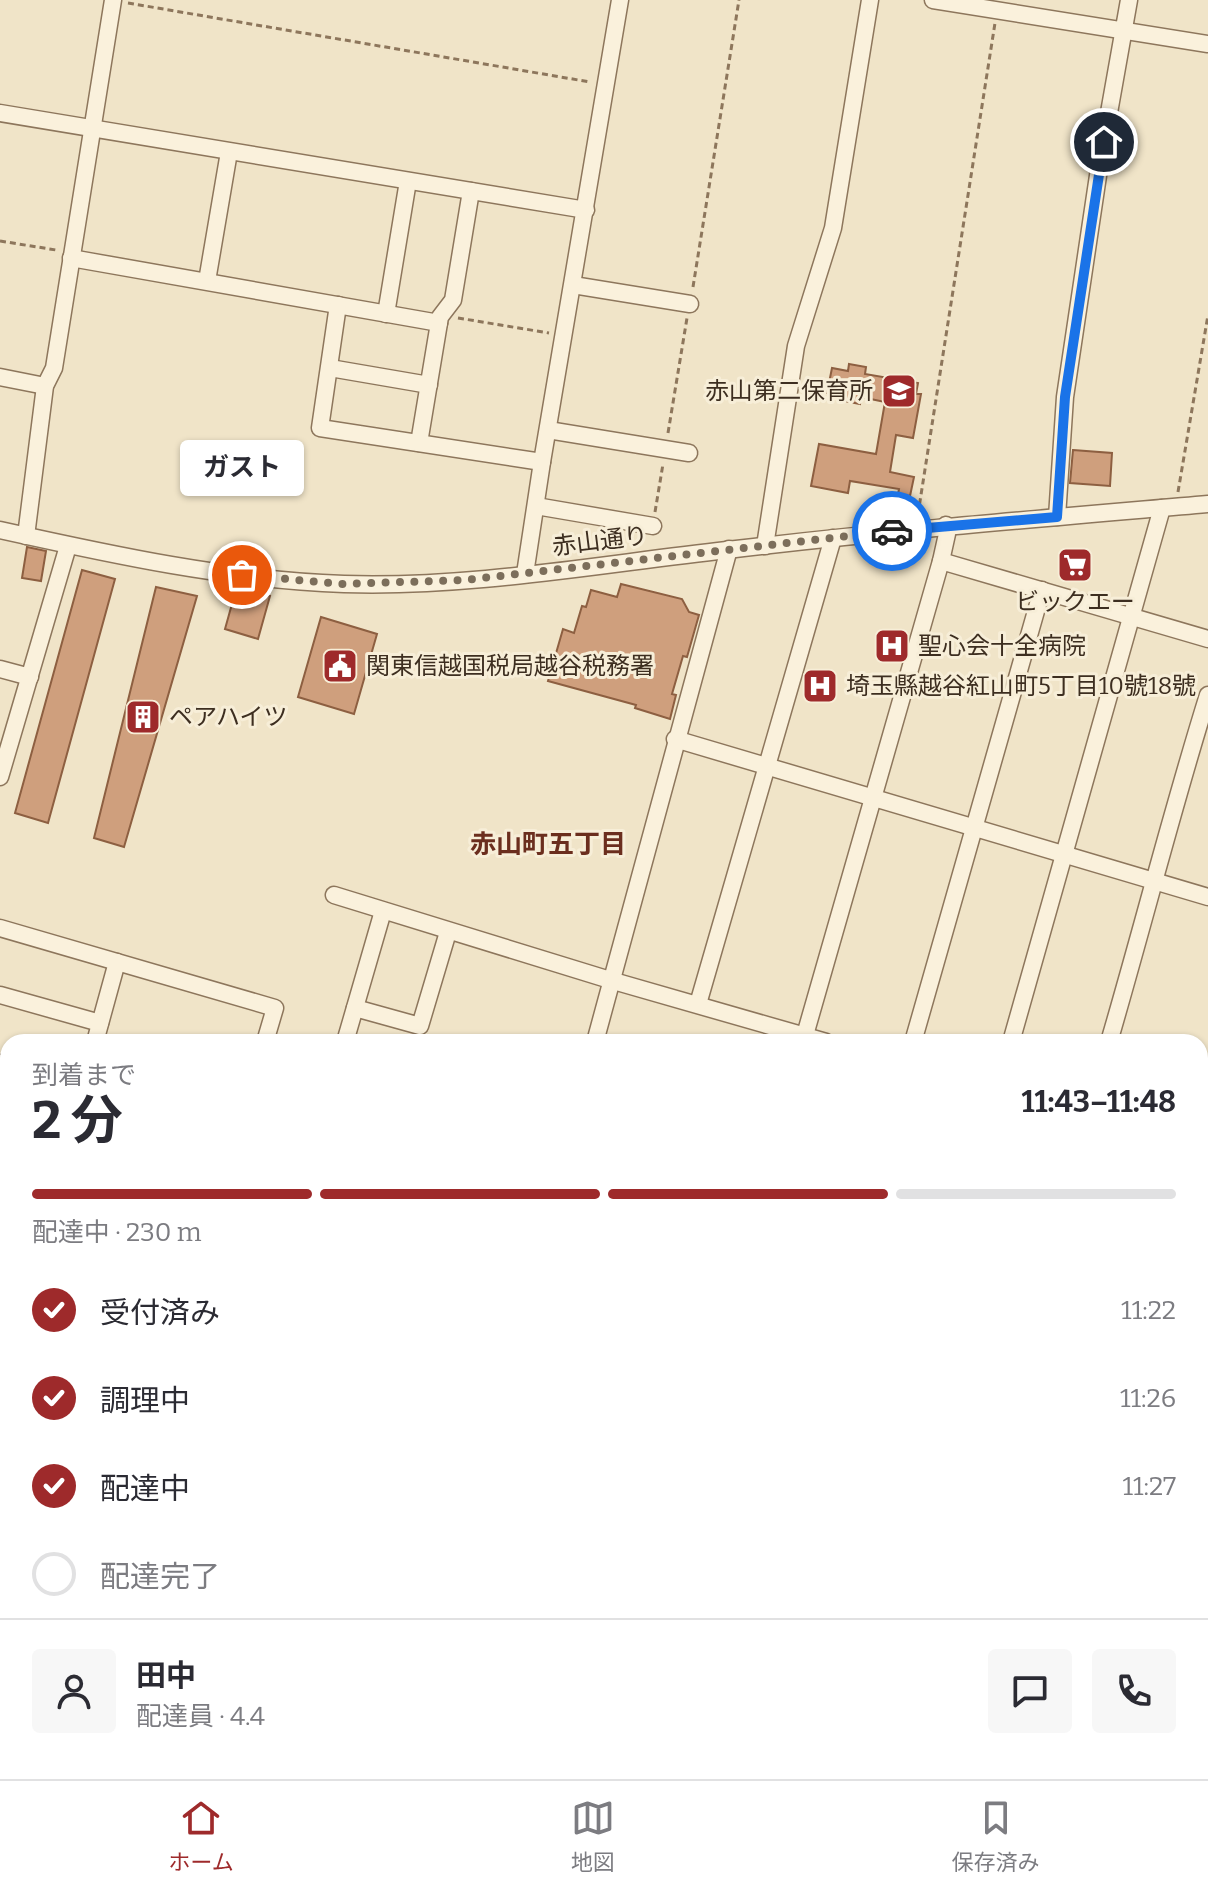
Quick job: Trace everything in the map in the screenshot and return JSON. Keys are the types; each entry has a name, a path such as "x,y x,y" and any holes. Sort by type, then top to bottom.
{"street":[{"path":"26,536 45,386 54,368 113,0"},
{"path":"525,574 620,0"},
{"path":"765,546 796,346 833,228 870,0"},
{"path":"933,0 1208,44"},
{"path":"1057,517 1065,397 1099,169 1129,0"},
{"path":"0,113 586,210"},
{"path":"207,281 229,152"},
{"path":"386,314 408,181"},
{"path":"419,443 440,319 453,300 471,191"},
{"path":"71,255 386,314 440,319"},
{"path":"573,285 690,304"},
{"path":"338,305 320,428 542,462"},
{"path":"330,368 429,385"},
{"path":"0,377 45,386"},
{"path":"548,430 689,453"},
{"name":"赤山通り","path":"0,530 68,546 216,572 342,584 391,584 525,574 946,525 1208,504"},
{"path":"536,506 653,526"},
{"path":"1013,1034 1130,618 1169,508"},
{"path":"805,1034 941,561 946,525"},
{"path":"698,1004 833,538"},
{"path":"0,777 68,546"},
{"path":"597,1034 729,549"},
{"path":"941,561 1208,639"},
{"path":"915,1034 1042,590"},
{"path":"0,669 30,677"},
{"path":"1111,1034 1156,881 1175,801 1208,695"},
{"path":"675,739 1208,897"},
{"path":"334,895 789,1034"},
{"path":"347,1034 383,911"},
{"path":"0,928 275,1008 267,1034"},
{"path":"355,1008 420,1026 448,932"},
{"path":"98,1034 117,962"},
{"path":"0,995 100,1023"}],"path":[{"path":"113,0 598,83"},
{"path":"653,526 739,0"},
{"path":"918,515 997,11"},
{"path":"0,241 71,255"},
{"path":"1169,508 1208,315"},
{"path":"440,319 564,335"}],"building":[{"path":"849,364 866,367 865,374 918,383 916,394 921,394 913,438 896,435 890,472 914,477 910,496 898,494 899,489 850,481 848,493 811,486 819,444 876,454 885,402 861,397 860,404 844,401 844,396 827,393 832,368 848,371"},
{"path":"1073,450 1112,453 1110,486 1070,483"},
{"path":"27,547 46,551 41,581 22,578"},
{"path":"82,570 115,579 48,823 15,813"},
{"path":"621,584 682,599 689,612 699,615 672,694 676,695 670,719 635,708 636,705 548,681 563,629 574,633 582,606 586,607 591,590 617,597"},
{"path":"237,586 270,596 258,639 225,629"},
{"name":"ペアハイツ","path":"156,587 197,596 124,847 94,838"},
{"path":"321,617 377,634 354,714 298,697"}],"way so far":[{"path":"242,575 342,584 465,580 892,531"}],"place":[{"name":"赤山第二保育所","path":"899,391"},
{"name":"ビックエー","path":"1075,565"},
{"name":"ガスト","path":"242,575"},
{"name":"聖心会十全病院","path":"892,646"},
{"name":"関東信越国税局越谷税務署","path":"340,666"},
{"name":"埼玉縣越谷紅山町5丁目10號18號","path":"820,686"},
{"name":"ペアハイツ","path":"143,717"}],"district":[{"name":"赤山町五丁目","path":"548,844"}],"route":[{"path":"892,531 1057,517 1065,397 1104,142"}]}
